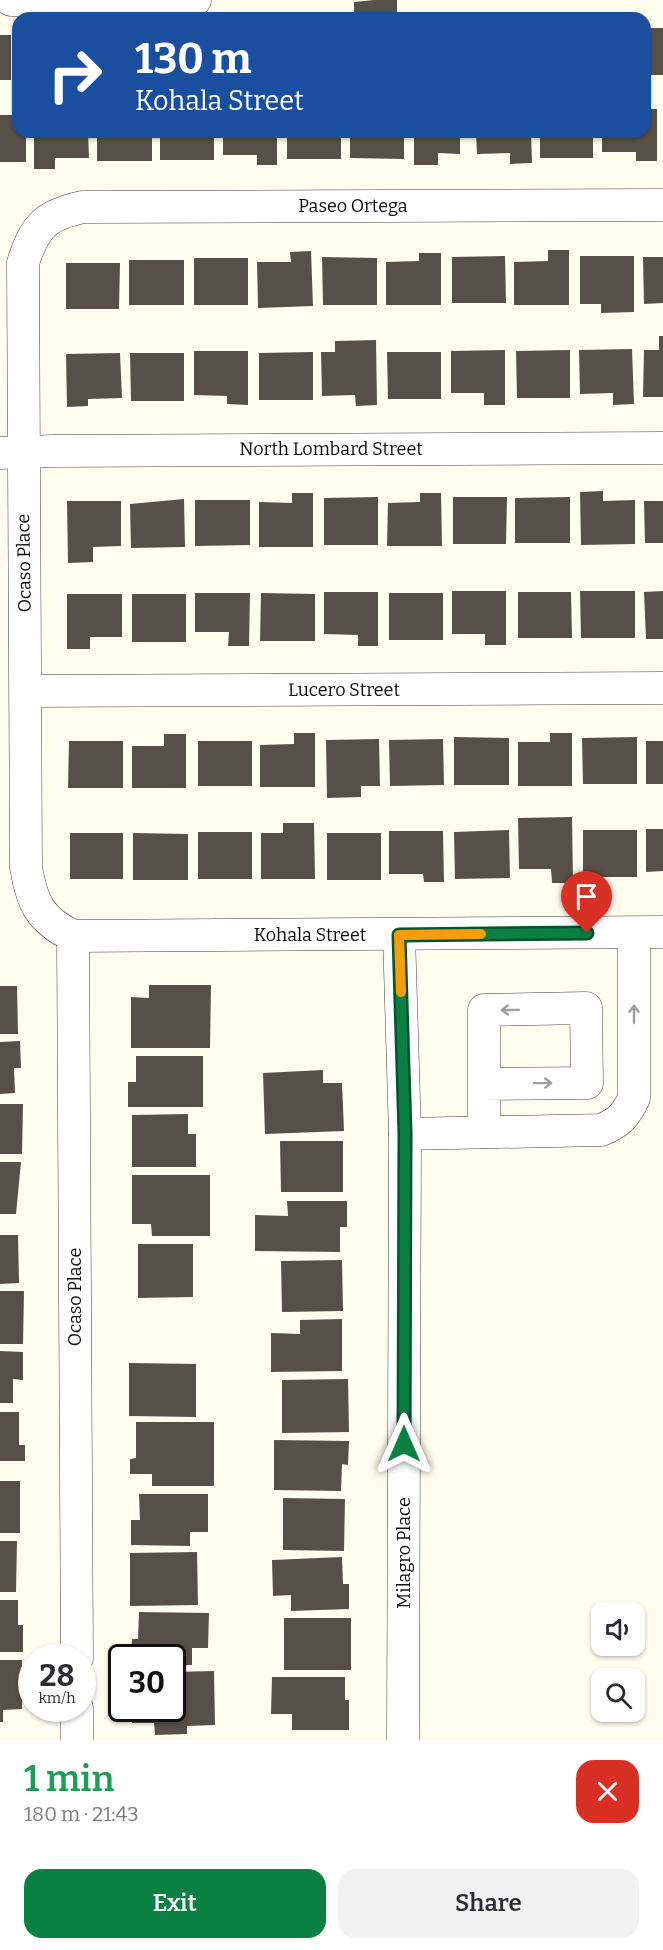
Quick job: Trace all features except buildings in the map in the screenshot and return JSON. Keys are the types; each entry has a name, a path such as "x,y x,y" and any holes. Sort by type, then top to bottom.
{"street":[{"path":"11,0 195,0"},
{"name":"Paseo Ortega","path":"45,220 61,212 83,207 663,205"},
{"name":"Ocaso Place","path":"45,220 30,240 23,263 11,454 26,691 26,867 30,892 39,911 57,928 73,936 77,1644"},
{"name":"North Lombard Street","path":"11,454 53,450 663,448"},
{"name":"Lucero Street","path":"26,691 663,688"},
{"path":"405,1134 601,1130 616,1124 627,1112 634,1098 648,932"},
{"name":"Kohala Street","path":"73,936 648,932"},
{"name":"Milagro Place","path":"399,935 405,1134 404,1740"},
{"path":"484,1084 484,1132"},
{"path":"77,1722 77,1740"}],"slow traffic":[{"path":"401,992 399,935 481,934"}],"route":[{"path":"404,1444 405,1134 399,935 587,933"}]}
